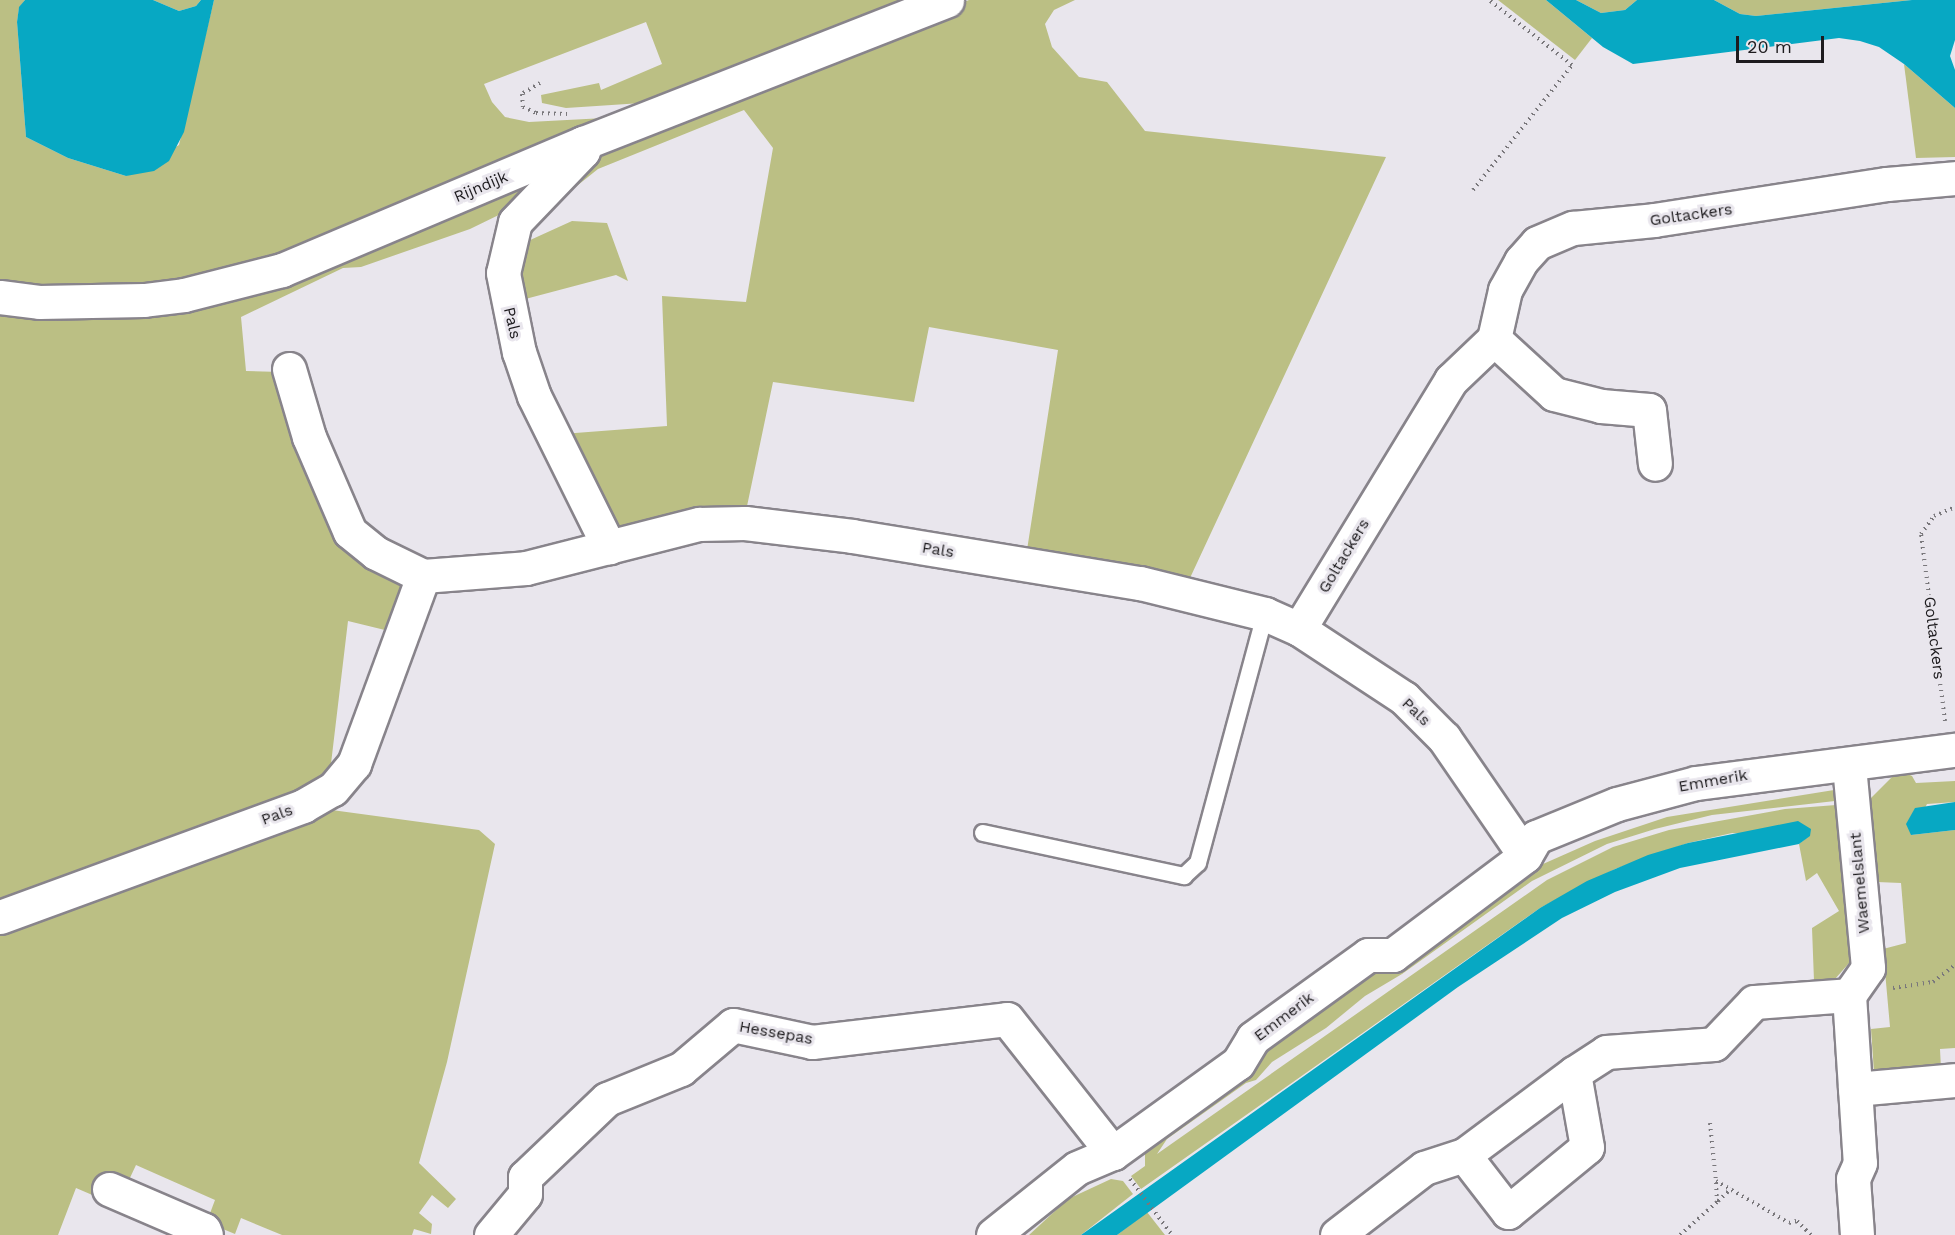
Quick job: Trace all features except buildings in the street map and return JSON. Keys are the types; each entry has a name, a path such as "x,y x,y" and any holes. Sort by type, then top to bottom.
{"street":[{"name":"Rijndijk","path":"0,297 110,302 184,295 282,270 364,238 579,128 947,0"},
{"name":"Pals","path":"579,128 583,151 515,222 503,273 519,352 534,396 609,547"},
{"name":"Goltackers","path":"1299,629 1452,380 1494,339 1501,300 1521,261 1551,234 1573,228 1654,220 1887,184 1955,178"},
{"path":"1494,339 1554,394 1600,406 1649,410 1655,464"},
{"path":"289,369 309,437 350,532 364,546 423,576"},
{"name":"Pals","path":"0,917 303,806 333,789 354,764 423,576 526,568 699,524 745,523 852,536 1140,583 1265,614 1299,629 1404,698 1444,738 1525,856"},
{"path":"1849,766 1952,751"},
{"name":"Emmerik","path":"993,1235 1077,1167 1124,1166 1238,1063 1252,1038 1368,956 1393,955 1525,856 1536,857 1652,813 1724,798 1831,784 1849,766"},
{"name":"Waemelslant","path":"1849,766 1868,968 1849,994"},
{"path":"1337,1235 1424,1168 1464,1155 1606,1052 1714,1044 1754,1002 1849,994 1860,1163 1852,1179 1857,1235"},
{"name":"Hessepas","path":"496,1233 525,1194 525,1177 606,1099 681,1069 733,1025 812,1042 1007,1019 1124,1166"},
{"path":"1464,1155 1508,1212 1587,1147 1574,1073"},
{"path":"1855,1089 1955,1080"},
{"path":"109,1189 204,1230 206,1235"}],"lane":[{"path":"983,833 1184,876 1198,863 1265,614"}],"path":[{"path":"1473,190 1572,65 1489,0"},
{"path":"540,83 522,94 525,109 579,128"},
{"name":"Goltackers","path":"1952,751 1921,534 1934,516 1955,507"},
{"path":"1849,994 1933,982 1955,965"},
{"path":"1710,1123 1717,1202"},
{"path":"1716,1181 1789,1223 1797,1221 1811,1235"},
{"path":"1131,1182 1172,1235"},
{"path":"1680,1235 1731,1189"}],"green space":[{"path":"0,0 25,0 19,8 17,22 26,137 68,158 126,176 179,145 214,0 925,0 642,103 566,108 542,103 541,95 599,83 601,90 662,64 646,22 484,84 492,102 505,117 529,122 605,118 234,273 113,290 0,284"},
{"path":"153,0 201,0 196,6 179,11"},
{"path":"969,0 1075,0 1054,10 1045,24 1052,47 1079,77 1107,82 1145,131 1386,157 1190,578 1027,550 1058,350 929,327 914,402 773,382 746,511 617,531 562,434 667,426 662,296 746,302 773,148 744,110 598,169 543,213 591,154"},
{"path":"1498,0 1546,0 1592,38 1575,60"},
{"path":"1576,0 1637,0 1625,10 1601,13"},
{"path":"1714,0 1912,0 1756,16 1740,14"},
{"path":"1904,64 1955,108 1955,157 1916,158"},
{"path":"568,157 519,205 470,229 361,267 343,268 241,317 246,371 281,372 310,470 411,577 389,631 348,621 330,772 315,786 0,902 0,303 133,309"},
{"path":"572,221 607,223 628,281 616,275 514,302 517,246"},
{"path":"1899,770 1912,776 1916,783 1955,781 1955,802 1927,804 1911,835 1955,830 1955,1048 1940,1049 1941,1069 1874,1072 1871,1029 1890,1027 1883,949 1906,943 1901,883 1877,882 1870,799"},
{"path":"1834,790 1835,801 1712,815 1655,829 1607,844 1532,881 1402,974 1365,996 1326,1028 1272,1062 1256,1080 1246,1083 1167,1139 1157,1154 1547,880 1613,847 1669,830 1785,809 1836,805 1850,962 1835,979 1814,981 1812,928 1839,911 1817,873 1806,881 1799,844 1810,835 1732,833 1688,843 1615,869 1540,908 1141,1189 1131,1176 1145,1166 1145,1145 1259,1066 1262,1044 1369,968 1451,928 1543,864 1595,841 1667,817"},
{"path":"317,808 479,830 495,844 447,1062 419,1163 456,1199 448,1208 432,1195 419,1213 432,1224 431,1234 414,1229 412,1235 282,1235 241,1218 235,1234 218,1227 209,1216 215,1200 136,1165 128,1182 97,1197 76,1188 58,1235 0,1235 0,929"},
{"path":"1111,1179 1123,1181 1133,1194 1081,1235 1029,1235 1068,1199"},
{"path":"1147,1212 1165,1235 1117,1235"}],"water":[{"path":"25,0 153,0 179,11 196,6 201,0 214,0 184,132 169,161 154,171 126,176 68,158 26,137 17,22 19,7"},
{"path":"1546,0 1576,0 1601,13 1625,10 1637,0 1714,0 1740,14 1756,16 1912,0 1955,0 1955,40 1950,56 1955,70 1955,108 1904,64 1879,47 1860,41 1839,38 1633,64 1603,47"},
{"path":"1955,802 1955,830 1911,835 1906,824 1915,808"},
{"path":"1798,821 1811,829 1810,836 1799,844 1680,868 1615,892 1562,918 1458,987 1117,1235 1081,1235 1540,908 1587,881 1648,855 1688,843"}]}
